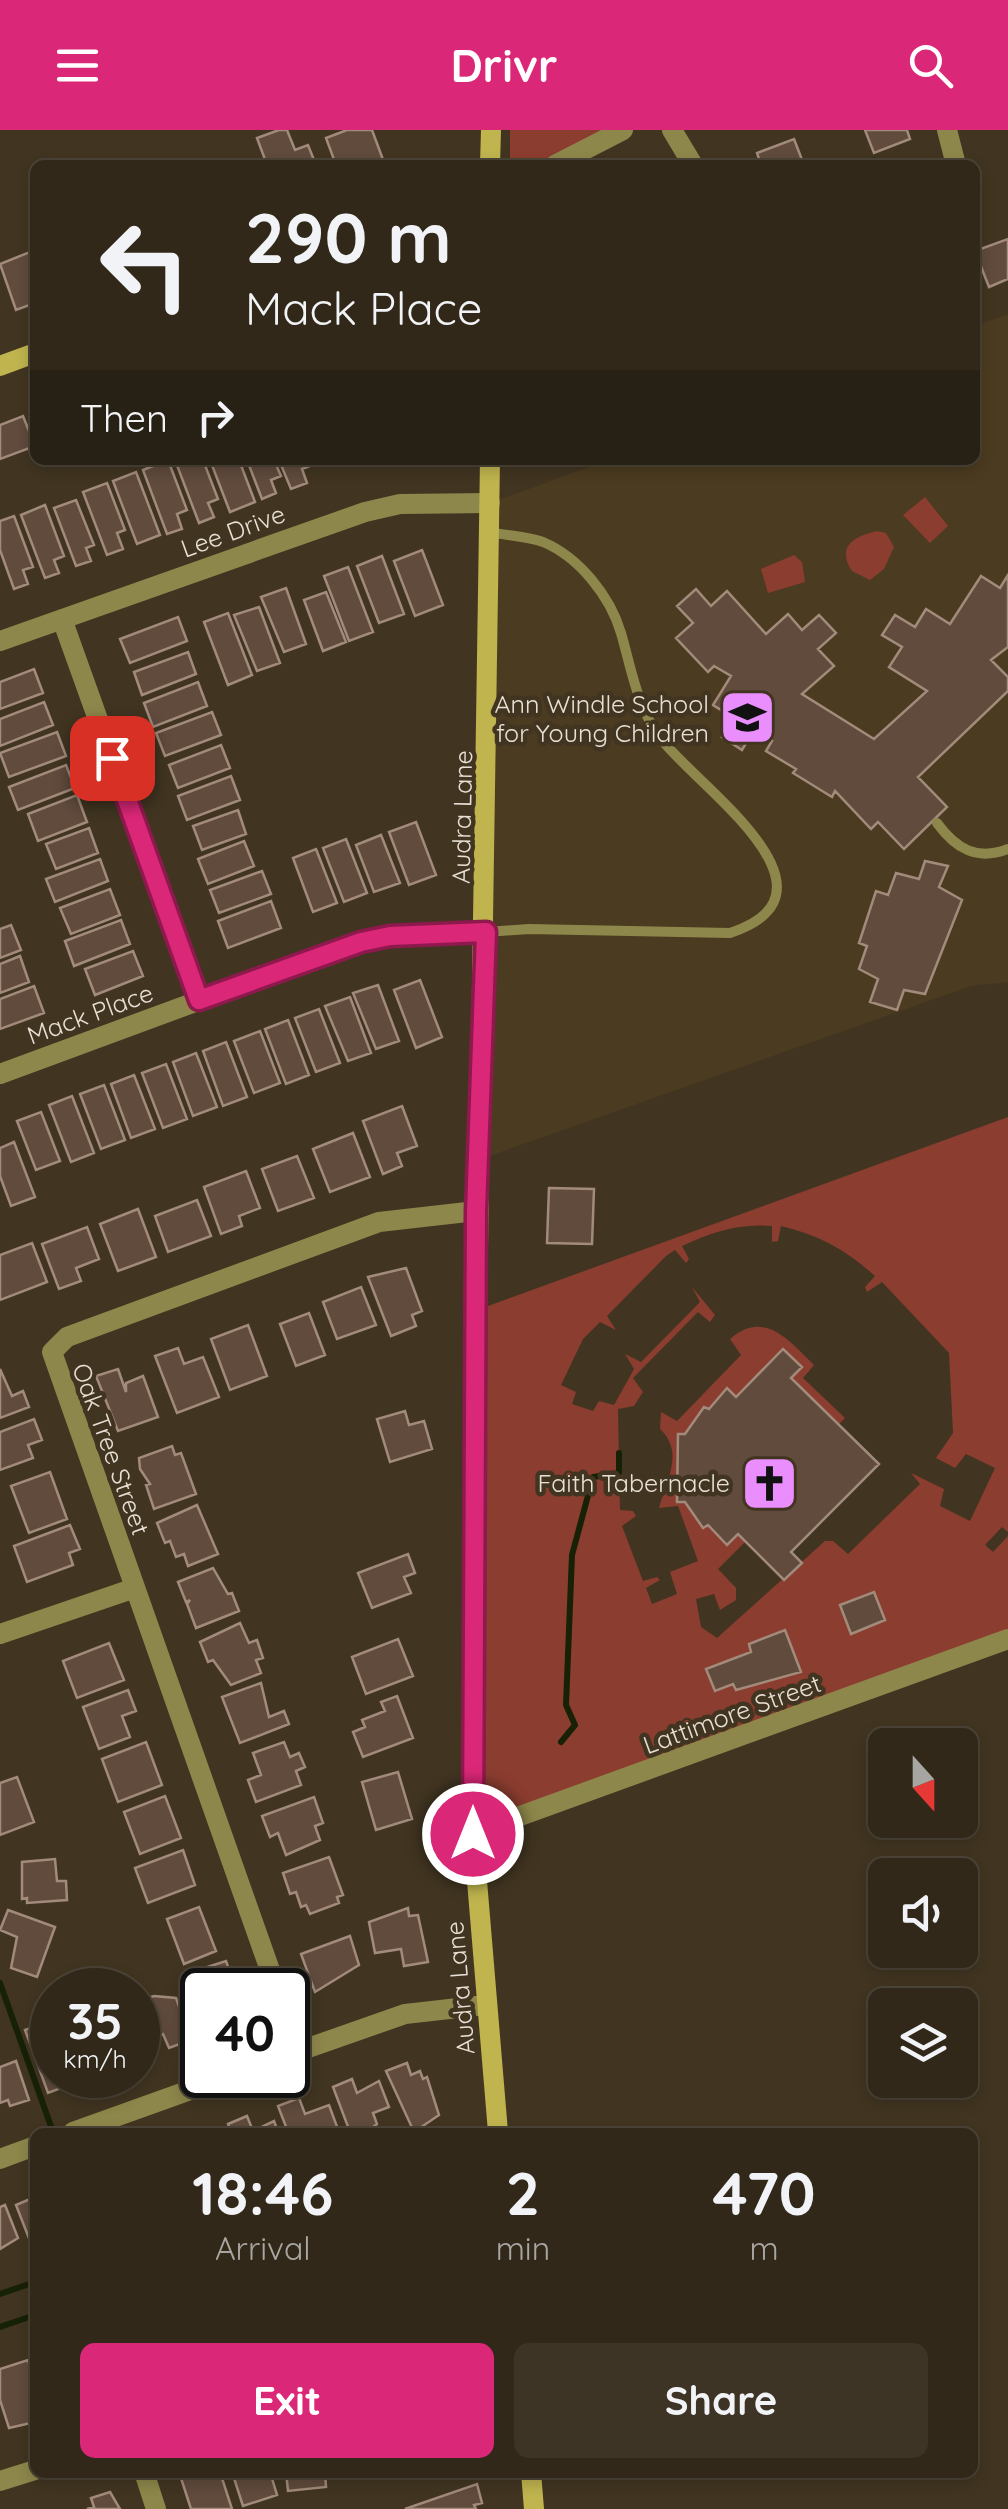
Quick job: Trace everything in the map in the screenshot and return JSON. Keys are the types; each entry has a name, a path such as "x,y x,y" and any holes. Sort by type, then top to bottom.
{"street":[{"path":"490,160 491,130"},
{"path":"566,160 623,130"},
{"path":"672,130 691,160"},
{"path":"947,130 955,160"},
{"path":"0,366 30,355"},
{"name":"Audra Lane","path":"490,465 486,932 476,1211 473,1834 498,2128"},
{"name":"Lee Drive","path":"0,641 365,512 400,504 490,503"},
{"path":"62,619 199,1000"},
{"name":"Mack Place","path":"0,1074 361,942 390,936 486,932"},
{"name":"Oak Tree Street","path":"269,1968 52,1361 56,1343 380,1222 476,1211"},
{"path":"0,1634 135,1588"},
{"name":"Lattimore Street","path":"473,1834 1008,1639"},
{"path":"310,2047 406,2014 485,2005"},
{"path":"84,2128 180,2094"},
{"path":"0,2159 30,2148"},
{"path":"0,2481 30,2472"},
{"path":"146,2478 156,2509"},
{"path":"531,2478 534,2509"}],"lane":[{"path":"486,932 529,928 730,934 751,926 766,913 777,891 776,872 764,846 660,738 638,699 621,630 602,594 580,565 543,542 490,532"},
{"path":"936,823 964,850 987,857 1008,850"}],"shaded area":[{"path":"510,130 623,130 565,160 510,160"},
{"name":"Ann Windle School for Young Children","path":"1008,314 1008,982 971,986 478,1160 490,503 594,465 980,465 980,324"},
{"path":"925,497 948,526 930,543 903,515"},
{"path":"877,531 886,533 894,547 884,569 870,580 852,571 846,555 855,540"},
{"path":"794,555 802,562 805,582 768,593 761,569"},
{"path":"1008,1117 1008,1532 1002,1527 985,1545 993,1552 1008,1536 1008,1639 473,1833 477,1310","holes":["772,1226 772,1242 778,1241 781,1226 820,1239 853,1258 875,1276 865,1287 867,1292 882,1282 949,1353 953,1433 936,1458 955,1468 966,1454 995,1468 970,1521 940,1506 944,1489 911,1473 920,1484 848,1554 833,1541 825,1541 717,1638 701,1627 696,1599 714,1594 720,1610 736,1600 736,1588 718,1569 745,1542 738,1534 727,1544 708,1525 703,1527 685,1502 678,1502 678,1434 685,1434 704,1408 709,1409 726,1388 736,1397 783,1350 801,1367 791,1378 838,1425 845,1418 803,1378 814,1365 786,1338 754,1327 730,1339 741,1355 677,1421 661,1412 660,1429 673,1457 659,1508 678,1506 698,1561 670,1572 677,1594 652,1604 646,1588 660,1580 657,1577 643,1581 622,1526 636,1516 633,1511 620,1510 618,1409 634,1406 643,1392 633,1378 698,1312 710,1322 715,1315 692,1287 700,1302 641,1362 625,1354 634,1369 614,1405 599,1401 593,1411 572,1404 576,1392 561,1385 583,1339 600,1322 616,1330 607,1316 666,1256 675,1250 686,1263 689,1259 682,1246 693,1241 737,1227","873,1592 885,1620 851,1633 840,1605","785,1630 801,1671 736,1690 733,1684 715,1691 707,1669 751,1652 749,1644"]}],"building":[{"path":"287,130 295,150 308,145 314,160 265,160 257,138"},
{"path":"347,130 372,130 383,160 334,160 326,138"},
{"path":"865,130 907,130 910,139 874,153"},
{"path":"794,139 802,160 759,160 757,153"},
{"path":"1008,239 1008,279 989,287 980,264 980,249"},
{"path":"30,252 30,305 16,310 0,264"},
{"path":"23,416 30,434 30,448 0,459 0,425"},
{"path":"170,465 187,510 177,514 182,529 167,534 143,470"},
{"path":"177,465 205,465 218,499 208,503 214,517 199,523"},
{"path":"212,465 241,465 255,502 230,512"},
{"path":"249,465 276,465 281,476 271,480 276,493 262,499"},
{"path":"281,465 310,465 302,469 307,483 291,489"},
{"path":"136,472 160,535 137,544 113,481"},
{"path":"107,483 125,530 117,533 123,549 107,555 83,492"},
{"path":"76,500 94,545 86,548 91,561 76,566 54,508"},
{"path":"45,505 64,556 54,560 59,573 45,578 21,515"},
{"path":"14,516 33,567 23,570 28,584 14,589 0,550 0,521"},
{"path":"422,550 443,605 415,616 394,561"},
{"path":"382,556 404,614 379,623 357,566"},
{"path":"348,567 373,632 349,641 324,576"},
{"name":"Ann Windle School for Young Children","path":"1008,575 1008,647 991,660 1008,677 1008,691 918,777 947,807 904,849 878,822 871,829 835,791 832,797 766,751 772,741 754,730 742,750 722,737 734,718 713,705 731,676 714,666 708,672 676,638 693,623 677,606 696,589 711,606 727,591 766,634 788,614 802,630 819,615 836,633 818,649 834,666 802,694 874,739 927,691 889,667 902,647 882,635 895,615 915,627 926,609 950,624 981,576 1000,588"},
{"path":"286,588 306,644 284,652 261,597"},
{"path":"326,592 346,642 323,651 304,600"},
{"path":"259,607 280,663 257,671 234,615"},
{"path":"228,613 252,675 228,685 204,622"},
{"path":"178,617 187,641 130,663 120,639"},
{"path":"188,652 196,674 142,695 134,672"},
{"path":"34,669 43,693 0,709 0,682"},
{"path":"198,682 207,706 153,727 144,703"},
{"path":"44,702 53,725 0,746 0,719"},
{"path":"212,712 221,735 165,756 156,733"},
{"path":"57,732 66,756 9,777 0,753"},
{"path":"221,745 230,768 178,788 169,765"},
{"path":"66,765 75,788 18,810 9,787"},
{"path":"231,776 240,800 187,820 178,796"},
{"path":"77,795 87,822 38,841 28,814"},
{"path":"238,810 246,834 202,850 193,826"},
{"path":"416,822 436,875 409,885 389,832"},
{"path":"89,828 98,853 56,869 46,844"},
{"path":"381,835 400,883 374,892 356,845"},
{"path":"346,839 367,893 344,902 323,848"},
{"path":"244,841 254,866 208,884 198,859"},
{"path":"316,849 337,903 313,912 293,858"},
{"path":"100,859 108,881 55,902 46,879"},
{"path":"925,861 948,866 939,887 962,900 925,994 904,990 897,1010 870,1002 878,979 859,969 867,946 859,943 876,891 888,895 896,873 919,879"},
{"path":"262,871 271,894 219,913 210,890"},
{"path":"110,889 120,915 71,934 60,908"},
{"path":"271,901 281,928 228,948 218,921"},
{"path":"121,920 130,944 74,966 65,941"},
{"path":"11,925 21,950 0,958 0,929"},
{"path":"133,951 143,976 95,995 85,969"},
{"path":"20,956 29,982 0,993 0,964"},
{"path":"420,980 442,1037 416,1048 394,990"},
{"path":"378,985 399,1041 376,1049 353,993"},
{"path":"34,986 44,1013 0,1029 0,999"},
{"path":"350,997 371,1053 348,1061 325,1006"},
{"path":"319,1009 340,1063 316,1072 295,1018"},
{"path":"288,1020 309,1075 286,1084 265,1029"},
{"path":"260,1031 280,1083 254,1093 234,1041"},
{"path":"226,1042 247,1097 223,1106 203,1051"},
{"path":"196,1053 217,1107 193,1116 173,1062"},
{"path":"166,1064 187,1119 163,1128 142,1073"},
{"path":"134,1075 155,1129 131,1138 111,1084"},
{"path":"104,1085 125,1140 101,1149 80,1094"},
{"path":"72,1096 94,1153 71,1162 49,1105"},
{"path":"402,1106 417,1146 397,1153 402,1166 383,1174 363,1121"},
{"path":"41,1112 60,1161 36,1170 17,1121"},
{"path":"353,1133 370,1177 330,1192 313,1149"},
{"path":"14,1142 35,1197 11,1206 0,1176 0,1148"},
{"path":"297,1156 314,1198 278,1211 262,1169"},
{"path":"246,1171 260,1208 239,1216 242,1226 221,1234 204,1187"},
{"path":"549,1188 594,1189 592,1244 547,1243"},
{"path":"197,1200 211,1236 168,1252 155,1216"},
{"path":"138,1209 156,1257 118,1271 100,1224"},
{"path":"87,1227 99,1259 76,1268 81,1281 59,1289 42,1244"},
{"path":"32,1243 47,1282 0,1300 0,1255"},
{"path":"406,1268 422,1311 412,1315 416,1326 391,1336 368,1277"},
{"path":"361,1287 376,1325 337,1339 323,1302"},
{"path":"309,1313 325,1355 296,1366 280,1324"},
{"path":"248,1325 267,1376 230,1390 211,1339"},
{"path":"178,1348 184,1364 203,1357 219,1397 177,1413 155,1356"},
{"name":"Faith Tabernacle","path":"783,1349 802,1367 791,1378 879,1464 791,1552 802,1563 784,1580 738,1534 727,1545 708,1525 703,1528 685,1502 677,1502 678,1434 685,1434 704,1407 709,1409 727,1388 736,1397"},
{"path":"0,1369 12,1396 23,1391 29,1407 0,1418"},
{"path":"118,1369 126,1392 126,1383 143,1376 158,1417 118,1431 96,1376"},
{"path":"405,1411 409,1425 424,1421 432,1449 390,1462 377,1419"},
{"path":"34,1419 42,1440 28,1445 33,1458 0,1470 0,1432"},
{"path":"172,1446 175,1455 181,1453 196,1494 154,1509 146,1485 150,1484 140,1469 139,1458"},
{"path":"50,1472 67,1519 29,1533 11,1486"},
{"path":"197,1505 218,1554 188,1566 184,1554 176,1557 170,1541 165,1543 157,1523"},
{"path":"70,1525 80,1549 69,1553 73,1565 27,1582 14,1546"},
{"path":"408,1554 415,1573 404,1577 411,1593 372,1608 358,1573"},
{"path":"213,1568 228,1594 232,1593 239,1611 196,1628 187,1604 190,1600 186,1602 178,1582"},
{"path":"874,1592 885,1620 851,1634 840,1605"},
{"path":"240,1623 249,1643 257,1640 263,1658 256,1660 261,1673 231,1685 213,1660 208,1662 200,1642"},
{"path":"785,1630 801,1672 736,1690 733,1684 715,1691 706,1669 751,1652 749,1644"},
{"path":"398,1639 413,1676 366,1694 352,1657"},
{"path":"109,1643 124,1680 77,1698 63,1661"},
{"path":"261,1683 269,1717 284,1711 289,1724 240,1743 222,1697"},
{"path":"128,1690 136,1711 122,1716 130,1737 99,1749 83,1707"},
{"path":"397,1696 413,1738 363,1757 353,1732 365,1727 362,1720 385,1711 381,1702"},
{"path":"146,1742 162,1785 118,1802 102,1759"},
{"path":"284,1742 290,1757 299,1753 305,1767 296,1771 301,1785 256,1802 248,1780 261,1775 253,1753"},
{"path":"398,1772 412,1819 376,1830 362,1782"},
{"path":"17,1777 34,1822 0,1835 0,1783"},
{"path":"165,1796 181,1838 140,1854 124,1812"},
{"path":"314,1797 323,1823 315,1826 320,1840 286,1855 278,1833 270,1837 262,1816"},
{"path":"183,1850 195,1885 148,1903 135,1868"},
{"path":"329,1857 343,1895 337,1897 339,1903 310,1914 306,1905 301,1907 296,1892 290,1894 283,1873"},
{"path":"55,1859 57,1881 66,1881 67,1900 27,1903 27,1898 22,1899 22,1862"},
{"path":"199,1907 216,1951 184,1964 167,1919"},
{"path":"408,1908 409,1916 418,1915 428,1962 404,1966 401,1949 375,1953 369,1922"},
{"path":"8,1910 55,1927 40,1968 30,1968 30,1975 11,1968 17,1937 0,1930"},
{"path":"350,1936 359,1965 315,1992 310,1968 306,1968 301,1954"},
{"path":"226,1961 228,1968 204,1968"},
{"path":"160,1997 176,1998 180,2009 180,2044 169,2048 163,2034 160,2035"},
{"path":"16,2061 29,2100 10,2106 8,2100 0,2103 0,2067"},
{"path":"407,2063 411,2075 420,2071 423,2079 427,2077 439,2115 420,2128 412,2128 386,2071"},
{"path":"352,2079 357,2093 379,2081 389,2107 373,2113 377,2124 372,2128 348,2128 333,2087"},
{"path":"299,2098 305,2114 329,2105 338,2128 286,2128 278,2106"},
{"path":"247,2116 252,2128 230,2128 228,2124"},
{"path":"30,2199 30,2241 16,2205"},
{"path":"5,2205 18,2238 0,2249 0,2207"},
{"path":"28,2360 30,2423 9,2428 0,2400 0,2369"},
{"path":"181,2478 222,2478 232,2509 191,2509"},
{"path":"234,2478 272,2478 277,2495 243,2506"},
{"path":"287,2478 325,2478 326,2487 288,2491"},
{"path":"477,2484 482,2503 474,2505 476,2509 405,2509"},
{"path":"110,2492 120,2509 87,2509 94,2507 91,2498"}],"waterway":[{"path":"561,1742 575,1725 566,1705 572,1555 593,1477 619,1473 619,1453"},
{"path":"0,1983 52,2128"},
{"path":"0,2294 30,2284"},
{"path":"0,2327 30,2317"}],"place":[{"name":"Ann Windle School for Young Children","path":"748,718"},
{"name":"Faith Tabernacle","path":"769,1483"}],"route":[{"path":"112,758 199,1000 361,942 390,936 486,932 476,1211 473,1834"}]}
